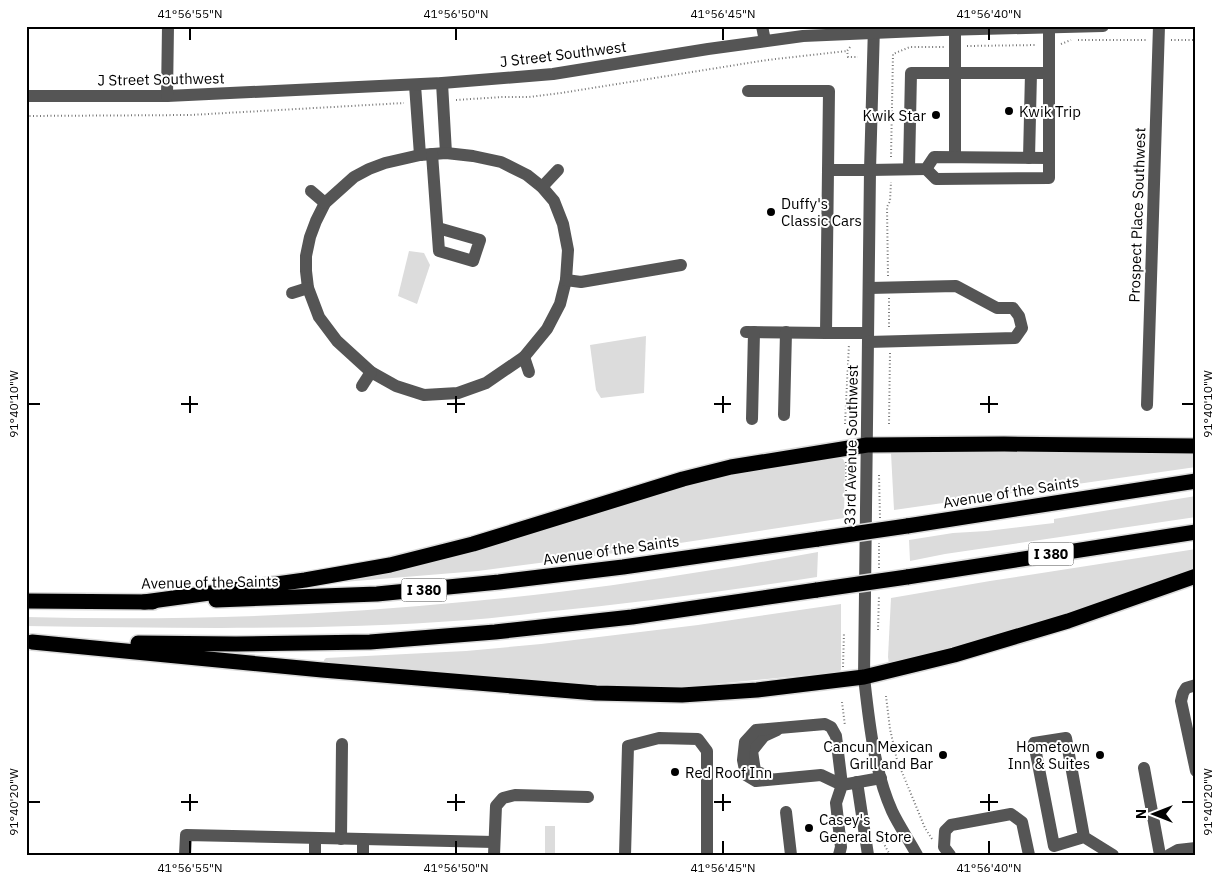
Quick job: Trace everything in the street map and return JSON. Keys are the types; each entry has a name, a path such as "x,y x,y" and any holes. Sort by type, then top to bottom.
{"highway":[{"path":"144,602 304,580 390,565 473,544 683,479 731,467 867,445 1196,446"},
{"name":"Avenue of the Saints","path":"26,601 144,602 243,600 378,594 499,582 623,567 818,539 1196,481"},
{"name":"I 380","path":"29,642 236,644 370,642 495,632 622,618 906,577 1196,532"},
{"path":"29,642 322,670 596,693 682,695 758,690 864,678 964,652 1068,621 1196,576"}],"street":[{"path":"167,96 168,26"},
{"path":"762,26 765,41"},
{"name":"J Street Southwest","path":"26,96 167,96 442,84 553,74 803,36 874,30 1103,26"},
{"name":"Prospect Place Southwest","path":"1147,405 1160,26"},
{"path":"828,170 926,169 936,179 1049,178 1049,27"},
{"name":"33rd Avenue Southwest","path":"874,30 870,170 864,678 870,730 881,778 892,811 917,855"},
{"path":"955,30 955,156"},
{"path":"909,169 911,73 1049,73"},
{"path":"1029,158 1031,73"},
{"path":"442,84 446,153"},
{"path":"416,85 438,228"},
{"path":"748,91 829,91 826,333"},
{"path":"446,153 501,162 527,175 542,187 554,201 563,224 568,250 566,280 560,304 547,329 524,357 486,383 458,393 424,395 396,386 371,372 337,341 319,317 308,288 306,256 316,221 326,203 354,177 369,168 384,163 426,154 446,153"},
{"path":"926,169 934,157 1049,158"},
{"path":"542,187 558,170"},
{"path":"311,192 326,203"},
{"path":"566,280 581,282 681,265"},
{"path":"752,419 750,332 849,333 868,338 1015,338 1022,328 1019,316 1014,308 997,308 956,286 869,288"},
{"path":"292,293 308,288"},
{"path":"784,415 786,332"},
{"path":"524,357 529,372"},
{"path":"362,386 371,372"},
{"path":"1196,685 1186,688 1182,693 1181,701 1196,771"},
{"path":"839,855 836,803 842,785 836,736 831,727 825,724 756,730 745,742 743,760 746,775 756,781 821,775 842,785 881,778"},
{"path":"625,855 628,746 659,738 698,739 707,751 707,855"},
{"path":"1084,837 1054,846 1034,743 1066,738 1084,837 1113,855"},
{"path":"341,839 342,744"},
{"path":"1144,768 1160,855"},
{"path":"857,782 868,855"},
{"path":"186,855 186,835 363,839 494,848 496,806 503,798 515,795 588,797"},
{"path":"786,812 792,855"},
{"path":"950,855 944,847 944,831 951,825 1011,814 1022,822 1028,855"},
{"path":"315,839 315,855"},
{"path":"363,839 363,855"},
{"path":"1169,855 1178,850 1196,848"}],"path":[{"path":"850,47 848,57 858,57"},
{"path":"448,100 561,94 767,60 848,51"},
{"path":"887,58 893,58"},
{"path":"26,116 190,115 411,102"},
{"path":"845,424 849,333"},
{"path":"846,462 846,491"},
{"path":"879,475 880,524"},
{"path":"879,544 879,574"},
{"path":"877,632 879,594"},
{"path":"843,669 844,632"},
{"path":"886,696 890,729 897,760 925,828 934,841"}],"shaded area":[{"path":"409,251 424,253 430,265 417,304 398,296"},
{"path":"646,336 644,393 601,398 596,390 590,345"},
{"path":"1020,451 1196,452 1196,467 894,510 891,453"},
{"path":"836,457 843,459 845,463 844,518 601,555 478,571 331,583 331,581 629,503 697,483 755,470"},
{"path":"1196,496 1196,517 945,554 910,561 909,540 953,533 1054,523 1054,519"},
{"path":"1196,549 1196,569 952,650 889,664 891,598"},
{"path":"818,552 817,577 647,601 478,619 359,626 303,627 26,626 26,617 194,618 306,614 474,601 623,584"},
{"path":"841,604 841,670 838,672 674,688 587,686 324,665 326,658 466,651 541,644 698,625"},
{"path":"545,826 555,826 555,855 545,855"}],"place":[{"name":"Kwik Trip","path":"1009,111"},
{"name":"Kwik Star","path":"936,115"},
{"name":"Duffy's Classic Cars","path":"771,212"},
{"name":"Cancun Mexican Grill and Bar","path":"943,755"},
{"name":"Hometown Inn & Suites","path":"1100,755"},
{"name":"Red Roof Inn","path":"675,772"},
{"name":"Casey's General Store","path":"809,828"}]}
